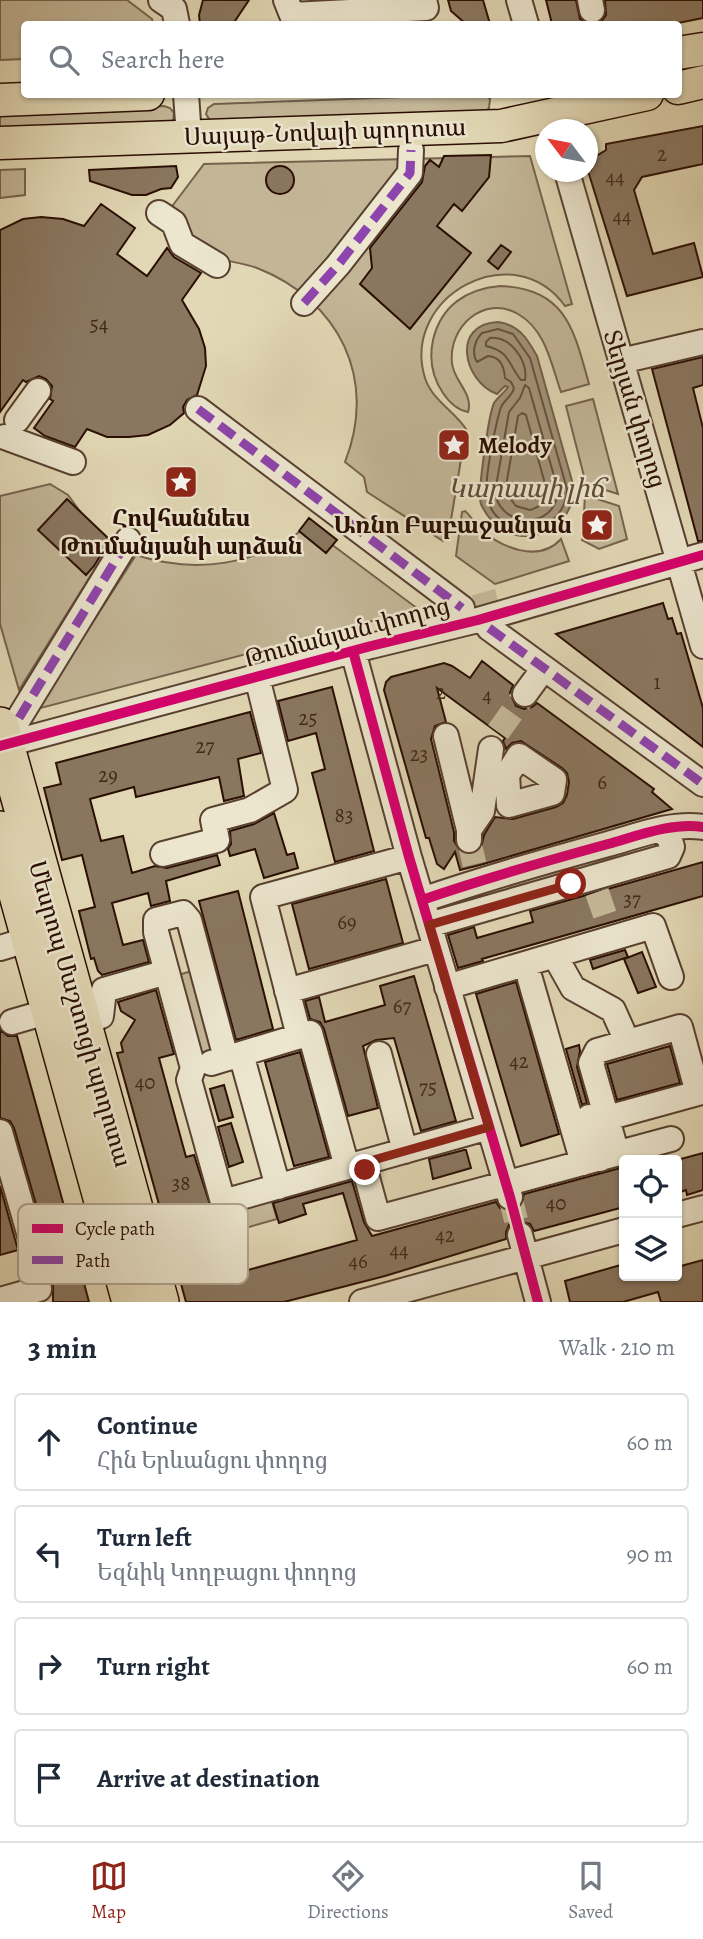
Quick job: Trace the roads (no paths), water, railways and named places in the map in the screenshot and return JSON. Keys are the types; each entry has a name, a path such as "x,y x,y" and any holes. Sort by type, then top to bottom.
{"highway":[{"name":"Մեսրոպ Մաշտոցի պողոտա","path":"6,734 105,1204"},
{"name":"Մեսրոպ Մաշտոցի պողոտա","path":"0,830 15,944 66,1017 128,1204"},
{"name":"Մեսրոպ Մաշտոցի պողոտա","path":"126,1284 131,1302"},
{"name":"Մեսրոպ Մաշտոցի պողոտա","path":"154,1284 160,1302"}],"main road":[{"path":"682,52 703,49"},
{"path":"682,87 703,82"},
{"path":"0,100 49,98"},
{"name":"Սայաթ-Նովայի պողոտա","path":"0,143 501,126 627,98"}],"street":[{"path":"286,0 292,15 426,8 424,0"},
{"path":"519,0 525,21"},
{"path":"186,98 188,137"},
{"path":"304,303 338,265 410,173 411,150"},
{"name":"Տերյան փողոց","path":"570,182 621,362 692,558 703,646"},
{"path":"159,214 174,223 182,244 217,265"},
{"path":"621,362 703,342"},
{"path":"38,391 8,432 73,462"},
{"path":"198,409 462,608"},
{"path":"6,734 128,540"},
{"name":"Թումանյան փողոց","path":"6,734 257,677 478,620 692,558"},
{"path":"507,598 533,590 552,598"},
{"path":"429,619 397,627 362,649 409,857 508,1191"},
{"path":"489,628 703,784"},
{"path":"525,694 544,668"},
{"path":"163,855 217,840 213,820 250,810 285,790 257,677"},
{"path":"446,736 469,835 504,768 492,743"},
{"path":"576,877 660,830 703,827"},
{"path":"422,900 488,882 576,877 668,856 673,847 669,837 660,830"},
{"path":"299,1036 263,897 409,857"},
{"path":"429,925 488,882"},
{"path":"278,1187 189,920 183,912 156,920 156,932 193,1068 189,1080 223,1202 278,1187 489,1127"},
{"path":"447,987 555,956 610,931 653,926 671,976"},
{"path":"287,990 435,949"},
{"path":"555,956 573,989 613,1010 622,1030"},
{"path":"12,1022 101,1016 104,990 167,972"},
{"path":"530,979 600,1159"},
{"path":"598,1117 698,1093 680,1027 597,1052 591,1062 600,1159"},
{"path":"193,1068 310,1033 355,1165 378,1218 508,1191 600,1159 671,1139"},
{"path":"379,1054 405,1151"},
{"path":"0,1132 21,1204"},
{"path":"682,1214 703,1208"},
{"path":"373,1300 523,1246 619,1231"},
{"path":"523,1246 538,1302"},
{"path":"0,1300 39,1289 38,1284"}],"water":[{"name":"Կարապի լիճ","path":"498,322 512,326 522,333 537,356 574,488 570,507 561,521 549,530 535,535 519,535 504,530 491,520 481,504 482,470 492,410 494,403 508,387 505,386 497,394 476,378 467,354 468,342 473,332 483,325"}],"tunnel":[{"path":"475,607 507,598"},
{"path":"429,619 453,613"},
{"path":"498,732 525,694"},
{"path":"469,841 475,866"},
{"path":"555,875 602,863"},
{"path":"597,892 608,924"},
{"path":"510,1197 520,1235"}],"place":[{"name":"Melody","path":"454,445"},
{"name":"Հովհաննես Թումանյանի արձան","path":"181,482"},
{"name":"Առնո Բաբաջանյան","path":"597,525"}]}
